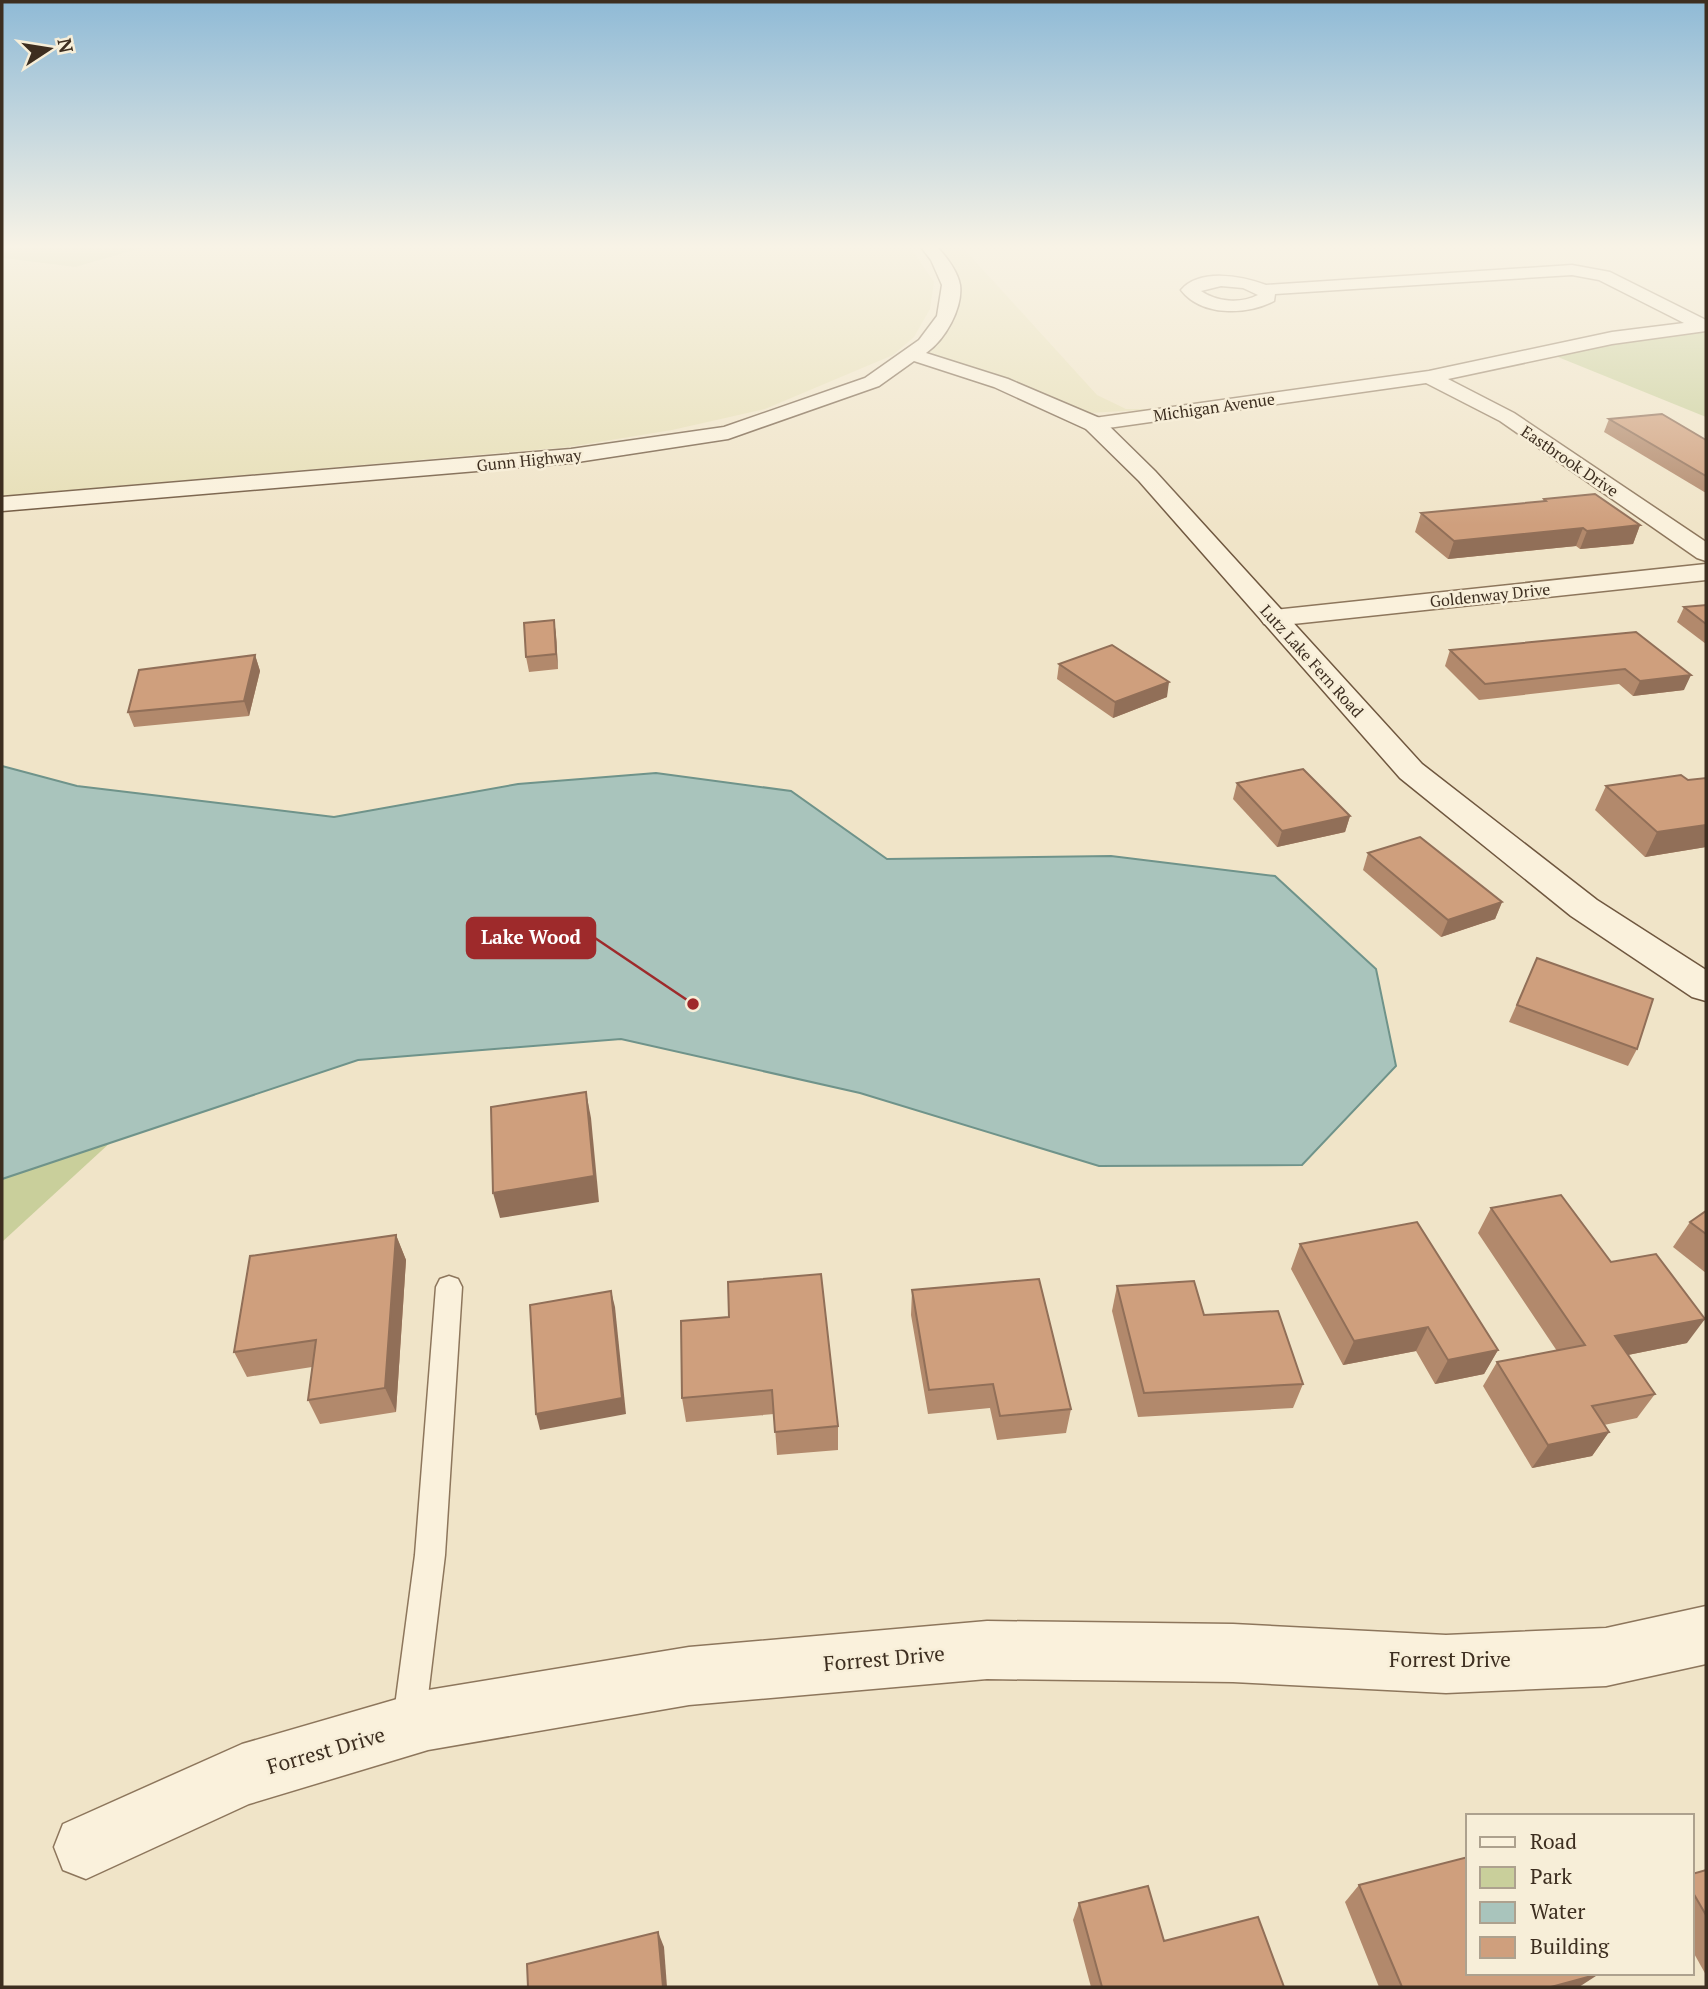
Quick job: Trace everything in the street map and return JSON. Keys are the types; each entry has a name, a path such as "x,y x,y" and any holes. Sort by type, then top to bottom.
{"street":[{"name":"Gunn Highway","path":"2,504 460,467 685,441 728,433 872,382 917,370 929,340"},
{"name":"Michigan Avenue","path":"1094,424 1429,377 1603,340"},
{"name":"Lutz Lake Fern Road","path":"917,370 1001,383 1094,424 1147,476 1411,771 1584,908 1706,988"},
{"name":"Eastbrook Drive","path":"1429,377 1507,417 1706,553"},
{"name":"Goldenway Drive","path":"1274,618 1706,572"},
{"name":"Forrest Drive","path":"86,1847 242,1775 428,1720 689,1676 988,1650 1233,1653 1446,1664 1606,1657 1706,1635"}],"lane":[{"path":"408,1726 430,1555 449,1287"}],"shaded area":[{"path":"2,340 911,340 893,355 765,409 672,430 568,447 2,496"},
{"path":"927,340 1047,340 1097,395 1126,409 1157,409 1073,414 915,356"}],"green space":[{"path":"1706,340 1706,417 1553,355 1619,341"},
{"path":"112,1141 2,1242 2,1179"}],"water":[{"path":"2,766 77,786 334,817 518,784 656,773 791,791 887,859 1111,856 1275,876 1376,969 1396,1066 1302,1165 1099,1166 860,1093 621,1039 358,1060 2,1179"}],"building":[{"path":"1662,414 1706,440 1706,476 1609,419"},
{"path":"1595,494 1640,525 1454,541 1421,513 1546,501 1544,499"},
{"path":"1706,605 1706,624 1684,607"},
{"path":"554,620 556,654 526,657 524,623"},
{"path":"1636,632 1691,675 1640,681 1625,669 1485,684 1450,650"},
{"path":"1112,645 1169,682 1115,702 1059,664"},
{"path":"255,655 244,701 128,712 139,670"},
{"path":"1303,769 1350,816 1282,831 1237,783"},
{"path":"1681,775 1688,780 1706,778 1706,825 1657,832 1606,786"},
{"path":"1420,837 1502,902 1448,920 1368,853"},
{"path":"1537,958 1653,999 1637,1049 1517,1005"},
{"path":"586,1092 594,1176 493,1193 491,1107"},
{"path":"1561,1195 1611,1262 1656,1254 1705,1319 1615,1336 1655,1394 1592,1406 1609,1432 1548,1445 1497,1362 1585,1345 1491,1208"},
{"path":"1706,1211 1706,1234 1690,1222"},
{"path":"1417,1222 1498,1350 1448,1360 1428,1327 1354,1341 1300,1244"},
{"path":"396,1235 385,1388 308,1400 316,1340 234,1352 250,1256"},
{"path":"821,1274 838,1426 775,1432 772,1390 682,1398 681,1321 729,1317 728,1282"},
{"path":"1039,1279 1071,1409 1000,1416 993,1384 929,1390 912,1290"},
{"path":"1194,1281 1204,1315 1278,1311 1303,1384 1144,1393 1117,1286"},
{"path":"611,1291 622,1398 536,1414 530,1305"},
{"path":"1466,1858 1466,1975 1595,1975 1551,1987 1402,1987 1359,1885"},
{"path":"1706,1870 1706,1915 1694,1894 1694,1873"},
{"path":"1148,1886 1164,1941 1258,1917 1284,1987 1102,1987 1079,1903"},
{"path":"658,1932 663,1987 528,1987 527,1964"}],"place":[{"name":"Lake Wood","path":"693,1004"}]}
